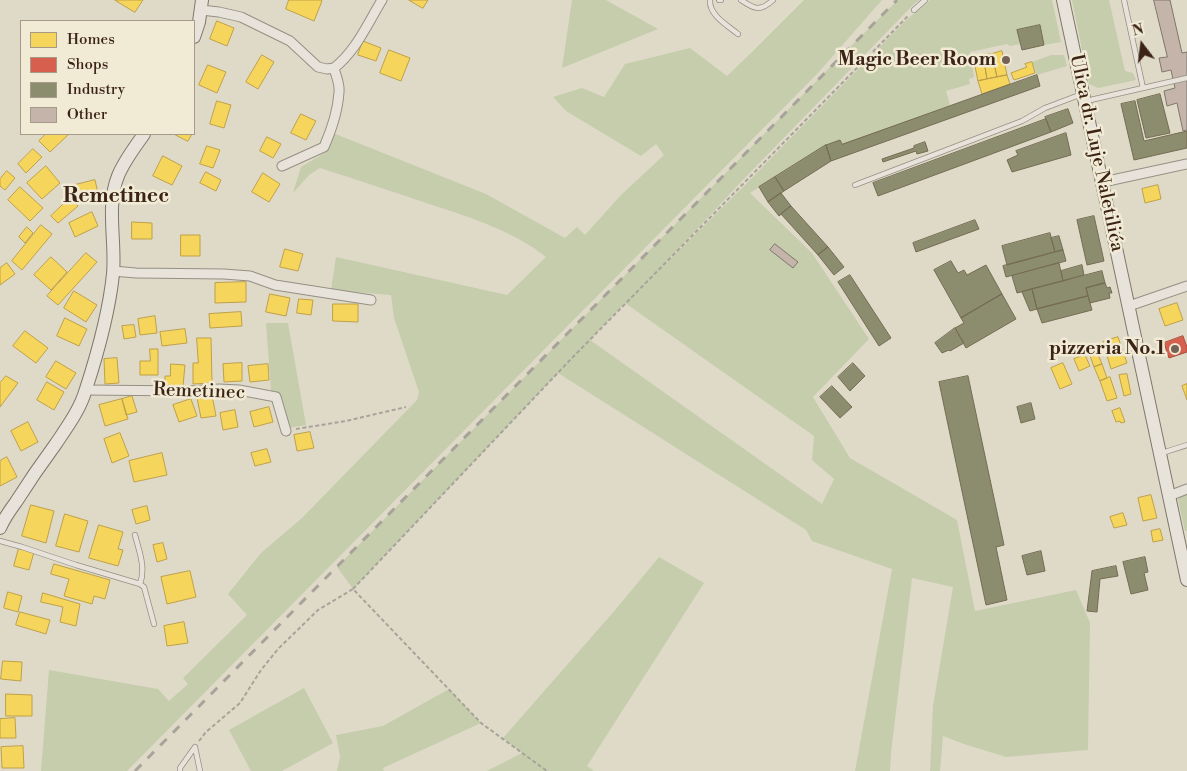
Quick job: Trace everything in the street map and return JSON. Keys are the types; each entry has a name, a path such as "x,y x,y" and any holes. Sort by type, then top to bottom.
{"main road":[{"name":"Ulica dr. Luje Naletilića","path":"1063,0 1187,580"},
{"path":"195,32 201,5"},
{"path":"0,528 82,401 111,296 114,271 114,188 123,164 143,135"}],"street":[{"path":"201,5 219,12 241,17 290,41 318,67 327,69 334,68 341,62 356,44 382,0"},
{"path":"282,166 324,147 332,128 339,92 339,83 334,68"},
{"path":"1102,182 1187,164"},
{"path":"114,271 250,276 275,285 371,300"},
{"path":"1129,306 1187,286"},
{"name":"Remetinec","path":"86,390 232,390 276,397 286,431"},
{"path":"1169,496 1187,489"}],"lane":[{"path":"710,0 710,5 716,16 738,34"},
{"path":"741,0 757,8 766,6 773,0"},
{"path":"914,10 925,0"},
{"path":"1124,0 1143,88"},
{"path":"855,185 1022,121 1045,108 1084,97 1143,88 1187,78"},
{"path":"1160,454 1187,445"},
{"path":"135,535 143,563 140,584"},
{"path":"0,541 140,584 144,587 154,624"},
{"path":"180,771 180,768 195,747"},
{"path":"195,747 200,771"}],"path":[{"path":"195,747 206,732 240,703 261,670 278,649 318,610 353,588 571,359 914,10"},
{"path":"286,431 346,421 406,407"},
{"path":"353,588 481,722 547,771"}],"green space":[{"path":"572,0 606,0 658,29 562,68"},
{"path":"804,0 882,0 817,74 127,771 41,771 49,670 158,689 169,701 188,684 183,678 247,615 228,594 261,553 302,518 417,400 419,392 394,318 391,295 331,290 336,257 507,295 546,257 520,240 477,220 320,168 309,175 293,193 301,167 328,150 333,133 486,194 565,238 577,227 585,235 621,195 664,155 656,144 641,156 566,111 553,97 582,88 604,97 625,64 690,48 727,76"},
{"path":"898,0 919,0 740,183 656,273 904,22 930,0 1052,0 1061,42 1044,45 1040,26 1018,30 1020,44 1010,46 1007,44 970,52 974,77 969,79 970,84 946,91 950,105 842,144 840,140 826,145 750,193 812,253 869,339 813,397 850,458 957,520 975,611 1076,590 1090,623 1088,750 1006,757 943,736 940,771 930,771 933,706 953,587 912,578 890,771 855,771 892,569 812,541 806,530 558,373 353,589 337,567","holes":["625,303 814,436 812,460 834,479 822,504 590,340"]},
{"path":"1072,0 1109,0 1125,71 1133,73 1136,80 1098,88 1089,84"},
{"path":"1051,55 1064,55 1067,66 1037,75 1032,62"},
{"path":"266,323 288,323 306,425 288,428 280,395 271,391"},
{"path":"1187,494 1187,531 1185,531 1178,500"},
{"path":"659,557 704,583 587,766 594,771 487,771 522,753 503,738"},
{"path":"304,688 333,743 282,771 251,771 229,730"},
{"path":"449,689 481,723 383,768 384,771 337,771 340,757 336,735 383,726"}],"building: Homes":[{"path":"115,0 143,0 135,12"},
{"path":"289,0 322,1 314,21 286,9"},
{"path":"409,0 428,0 423,8"},
{"path":"217,21 234,28 227,46 210,39"},
{"path":"363,41 381,48 376,61 358,55"},
{"path":"389,50 410,58 401,81 380,73"},
{"path":"1002,51 1007,75 997,77 992,54"},
{"path":"992,54 997,77 987,79 983,55"},
{"path":"262,55 274,62 258,89 246,82"},
{"path":"983,55 987,79 978,81 973,57"},
{"path":"1032,62 1035,73 1014,80 1011,73 1027,67 1025,64"},
{"path":"208,65 226,72 217,93 199,85"},
{"path":"1007,75 1010,84 982,94 978,81"},
{"path":"217,101 231,105 224,128 210,124"},
{"path":"301,114 316,121 306,140 291,133"},
{"path":"45,135 68,135 50,152 39,141"},
{"path":"176,135 191,135 188,141"},
{"path":"267,137 281,144 273,158 260,151"},
{"path":"207,146 220,150 213,168 200,164"},
{"path":"33,149 42,157 26,173 18,164"},
{"path":"163,156 182,166 172,185 153,176"},
{"path":"46,166 60,183 42,199 27,183"},
{"path":"7,171 15,178 5,190 0,186 0,179"},
{"path":"206,172 221,180 216,191 200,183"},
{"path":"263,173 280,184 269,202 252,192"},
{"path":"95,180 99,197 76,203 71,186"},
{"path":"1158,185 1161,199 1145,203 1142,189"},
{"path":"20,187 43,208 30,221 8,200"},
{"path":"70,198 78,206 58,223 51,216"},
{"path":"92,212 98,226 75,237 69,223"},
{"path":"132,222 152,223 152,239 132,239"},
{"path":"41,225 52,234 22,270 12,261"},
{"path":"27,227 33,233 25,243 19,237"},
{"path":"181,235 200,235 200,256 181,256"},
{"path":"285,249 303,254 298,271 280,267"},
{"path":"86,253 97,262 58,305 47,296"},
{"path":"51,257 67,272 51,290 34,275"},
{"path":"7,263 15,274 0,285 0,268"},
{"path":"246,282 246,302 215,303 215,283"},
{"path":"74,291 97,305 86,322 64,308"},
{"path":"270,294 290,298 286,316 266,312"},
{"path":"299,299 313,300 311,315 297,313"},
{"path":"1177,303 1183,320 1165,326 1159,309"},
{"path":"333,304 358,304 358,322 333,321"},
{"path":"241,312 242,326 210,328 209,314"},
{"path":"155,316 157,333 140,335 138,319"},
{"path":"65,318 87,329 79,346 57,336"},
{"path":"134,325 136,337 124,339 122,326"},
{"path":"185,329 187,343 162,346 160,332"},
{"path":"25,331 48,348 36,363 13,346"},
{"path":"1118,337 1127,363 1111,369 1103,342"},
{"path":"197,338 211,338 212,383 193,384 193,363 198,363"},
{"path":"1095,347 1102,364 1094,367 1088,350"},
{"path":"150,349 158,349 158,375 140,375 140,361 150,361"},
{"path":"1085,355 1090,366 1079,371 1074,359"},
{"path":"117,358 119,383 105,384 104,359"},
{"path":"56,361 76,373 66,389 46,377"},
{"path":"242,363 242,381 224,382 223,364"},
{"path":"1063,363 1072,384 1060,389 1051,368"},
{"path":"171,364 185,365 183,386 165,385 165,376 170,376"},
{"path":"268,364 269,380 250,382 248,366"},
{"path":"1102,364 1107,378 1100,381 1094,367"},
{"path":"1127,374 1131,394 1124,396 1119,375"},
{"path":"6,376 18,383 0,407 0,383"},
{"path":"1110,377 1117,398 1107,401 1100,381"},
{"path":"47,382 64,392 54,410 37,400"},
{"path":"1187,384 1187,400 1182,386"},
{"path":"212,395 216,416 201,418 197,398"},
{"path":"132,396 137,412 126,415 122,399"},
{"path":"122,399 128,419 105,426 99,405"},
{"path":"191,399 197,416 179,422 173,405"},
{"path":"269,407 273,422 254,427 250,412"},
{"path":"1120,408 1125,422 1121,423 1120,421 1116,422 1112,411"},
{"path":"235,410 238,427 223,430 220,413"},
{"path":"28,422 38,442 21,451 11,431"},
{"path":"310,432 314,448 297,451 294,435"},
{"path":"120,433 129,456 112,463 104,439"},
{"path":"267,449 271,462 255,466 251,453"},
{"path":"162,453 167,475 134,482 129,461"},
{"path":"7,457 17,477 0,486 0,461"},
{"path":"1151,495 1157,518 1143,521 1138,498"},
{"path":"31,505 54,511 46,543 22,536"},
{"path":"147,506 150,520 136,524 132,510"},
{"path":"1123,513 1127,525 1114,528 1110,517"},
{"path":"65,514 88,521 79,552 56,546"},
{"path":"99,525 123,532 118,549 123,550 118,566 89,558"},
{"path":"1160,529 1163,540 1153,542 1151,531"},
{"path":"163,543 167,559 157,562 153,545"},
{"path":"19,548 34,552 29,570 14,566"},
{"path":"54,564 110,580 105,599 94,596 92,604 64,596 69,579 51,574"},
{"path":"190,571 196,597 167,604 161,577"},
{"path":"8,592 22,596 18,612 4,608"},
{"path":"43,593 80,604 76,626 60,622 63,607 41,602"},
{"path":"20,612 50,620 46,634 16,625"},
{"path":"184,622 188,643 167,646 164,626"},
{"path":"3,661 22,662 21,681 1,679"},
{"path":"6,694 32,695 32,716 6,716"},
{"path":"15,718 16,738 0,738 0,719"},
{"path":"23,746 24,768 2,768 1,747"}],"building: Shops":[{"path":"1183,336 1187,352 1169,358 1164,343"}],"building: Industry":[{"path":"1040,25 1044,45 1022,50 1017,30"},
{"path":"1037,75 1040,86 831,161 826,145 840,140 842,144"},
{"path":"1160,94 1170,133 1146,138 1137,100"},
{"path":"1135,101 1144,141 1187,131 1187,148 1134,160 1121,104"},
{"path":"1068,109 1073,123 1051,132 1045,117"},
{"path":"1046,119 1051,132 878,196 873,183"},
{"path":"1066,133 1071,155 1012,172 1007,160 1018,155 1016,151"},
{"path":"925,142 928,151 917,154 916,151 883,162 882,159 914,148 914,146"},
{"path":"826,145 831,161 784,191 775,177"},
{"path":"775,177 784,191 768,202 759,187"},
{"path":"781,193 791,206 779,216 768,202"},
{"path":"791,206 828,247 818,255 781,214"},
{"path":"1094,216 1104,261 1087,265 1077,220"},
{"path":"975,220 979,229 916,252 913,243"},
{"path":"1050,233 1055,252 1007,265 1002,246"},
{"path":"1059,236 1063,250 1055,252 1051,238"},
{"path":"828,247 844,267 834,275 818,255"},
{"path":"1063,250 1066,261 1006,277 1003,266"},
{"path":"951,261 958,273 964,270 967,275 986,265 1002,294 961,318 934,270"},
{"path":"1059,263 1063,281 1017,293 1012,276"},
{"path":"1082,265 1084,275 1063,281 1061,271"},
{"path":"1102,271 1105,283 1086,288 1088,296 1037,309 1032,289"},
{"path":"850,275 891,338 879,346 838,282"},
{"path":"1105,283 1107,288 1110,287 1112,293 1109,293 1110,298 1090,303 1086,288"},
{"path":"1032,289 1037,309 1030,311 1022,292"},
{"path":"1002,294 1016,319 966,348 955,328 964,323 961,318"},
{"path":"1088,296 1092,310 1042,323 1037,309"},
{"path":"955,328 964,343 942,353 935,343"},
{"path":"853,363 865,376 850,391 838,377"},
{"path":"968,376 1004,545 996,547 1007,600 986,605 939,382"},
{"path":"832,386 852,407 840,418 820,397"},
{"path":"1031,403 1035,419 1021,423 1017,407"},
{"path":"1041,551 1045,571 1027,575 1022,556"},
{"path":"1145,557 1148,572 1144,573 1148,590 1131,594 1123,562"},
{"path":"1116,566 1118,576 1100,579 1097,612 1087,611 1092,571"}],"building: Other":[{"path":"1154,0 1170,0 1182,53 1187,52 1187,130 1183,131 1177,103 1167,106 1164,91 1175,88 1171,70 1162,72 1159,58 1167,57"},
{"path":"775,244 798,262 793,268 770,250"}],"railway":[{"path":"135,771 897,0"}],"place":[{"name":"Magic Beer Room","path":"1006,60"},
{"name":"pizzeria No.1","path":"1175,349"}],"district":[{"name":"Remetinec","path":"116,197"}]}
